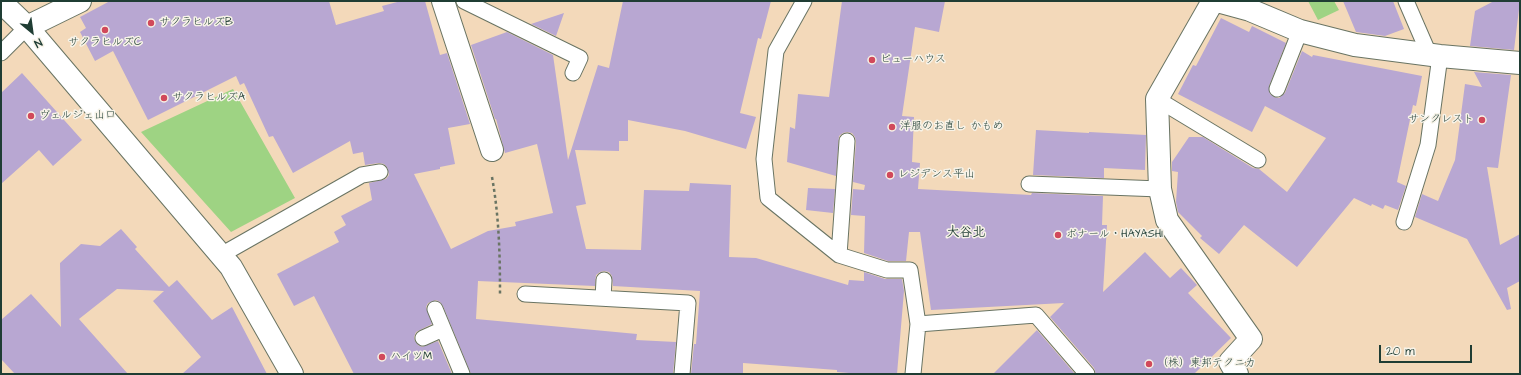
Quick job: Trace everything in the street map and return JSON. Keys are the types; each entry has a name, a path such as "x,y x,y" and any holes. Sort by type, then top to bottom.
{"street":[{"path":"27,27 80,1"},
{"path":"443,1 492,150"},
{"path":"1213,1 1156,99 1160,189 1167,220 1251,339 1230,362 1237,374"},
{"path":"1217,1 1250,5 1300,31 1356,44 1434,55 1520,63"},
{"path":"1,2 27,27 231,267 292,374"}],"lane":[{"path":"464,1 580,58 573,73"},
{"path":"804,1 776,51 764,159 768,198 839,255 887,270 910,270 918,324 913,374"},
{"path":"1404,222 1428,145 1434,55 1406,1"},
{"path":"1,53 27,27"},
{"path":"1277,89 1300,31"},
{"path":"1156,99 1258,160"},
{"path":"839,255 847,141"},
{"path":"220,254 362,175 380,172"},
{"path":"1029,184 1160,189"},
{"path":"602,298 604,280"},
{"path":"525,294 688,303 682,374"},
{"path":"435,309 462,374"},
{"path":"918,324 1036,315 1088,374"},
{"path":"423,338 443,329"}],"path":[{"path":"492,150 492,175 500,238 500,294"}],"green space":[{"path":"1308,1 1334,1 1339,10 1318,20"},
{"path":"233,89 295,198 231,232 141,132"}],"building":[{"path":"110,1 329,1 336,25 384,11 382,6 401,1 425,1 440,55 447,53 470,124 448,128 455,164 440,167 440,169 414,174 451,249 488,231 516,226 515,222 553,213 537,144 505,153 496,119 471,45 507,32 553,55 568,160 598,65 609,68 623,1 771,1 761,39 758,38 740,113 756,117 746,149 685,131 628,120 628,141 619,141 619,151 575,150 586,204 576,206 586,249 641,250 644,190 689,191 690,183 731,185 729,257 756,258 848,285 849,280 864,281 864,272 885,279 902,279 904,291 897,374 861,374 837,372 837,370 743,363 743,374 691,374 694,344 696,344 700,291 613,286 612,276 609,272 604,271 596,275 595,286 478,281 476,319 637,334 636,340 676,342 673,374 471,374 443,306 436,300 428,303 426,307 432,324 416,332 414,337 418,345 422,347 438,341 452,374 354,374 314,296 294,306 277,274 339,242 334,232 346,225 341,216 372,200 369,183 386,179 389,175 387,167 384,164 379,163 365,165 363,152 353,154 350,141 293,173 273,136 269,137 244,83 240,85 236,76 148,120 113,51 95,61 80,32 86,28 80,17"},
{"path":"842,1 945,1 939,32 915,27 902,116 914,117 912,162 920,163 918,189 1031,195 1032,193 1103,196 1102,225 1107,225 1103,292 1145,252 1170,278 1181,268 1197,285 1188,293 1231,338 1194,374 1096,374 1094,368 1050,317 1064,303 931,310 920,232 909,232 906,261 888,261 864,253 865,216 851,215 853,189 864,190 865,185 853,182 856,142 852,133 847,132 839,136 836,176 787,162 790,127 795,129 798,94 829,97"},
{"path":"1343,1 1393,1 1404,29 1385,36 1356,32"},
{"path":"1494,1 1520,1 1514,50 1470,46 1475,11"},
{"path":"564,13 556,36 531,24"},
{"path":"1221,18 1249,32 1252,26 1286,43 1269,86 1270,94 1274,97 1279,98 1285,93 1302,51 1312,57 1313,55 1422,76 1416,106 1413,105 1397,182 1406,186 1398,210 1385,205 1383,209 1372,204 1371,206 1354,198 1297,267 1244,225 1219,254 1200,238 1202,236 1178,212 1176,202 1178,172 1172,171 1172,162 1189,137 1203,137 1253,168 1259,169 1287,192 1326,138 1265,106 1252,132 1178,94 1193,65 1196,66"},
{"path":"1474,72 1511,75 1498,168 1487,167 1500,245 1520,234 1520,281 1507,288 1511,309 1507,310 1467,239 1415,217 1422,194 1438,201 1455,160 1465,84 1482,87"},
{"name":"ヴェルジェ山口","path":"22,73 82,140 53,166 39,150 1,184 1,93"},
{"path":"1036,130 1146,135 1145,170 1104,168 1104,178 1033,175"},
{"path":"808,188 835,189 833,213 806,210"},
{"path":"121,229 137,247 135,249 169,287 177,280 212,320 232,307 267,374 182,374 201,357 153,301 164,291 117,289 79,319 128,374 15,374 1,359 1,320 31,294 61,327 60,263 81,244 100,246"},
{"path":"1037,330 1075,374 993,374"}],"place":[{"name":"サクラヒルズB","path":"151,23"},
{"name":"サクラヒルズC","path":"105,30"},
{"name":"ビューハウス","path":"872,60"},
{"name":"サクラヒルズA","path":"164,98"},
{"name":"ヴェルジェ山口","path":"31,116"},
{"name":"サンクレスト","path":"1482,120"},
{"name":"洋服のお直し かもめ","path":"892,127"},
{"name":"レジデンス平山","path":"890,175"},
{"name":"ボナール・HAYASHI","path":"1058,235"},
{"name":"ハイツM","path":"382,357"},
{"name":"（株）東邦テクニカ","path":"1149,364"}],"district":[{"name":"大谷北","path":"966,233"}]}
